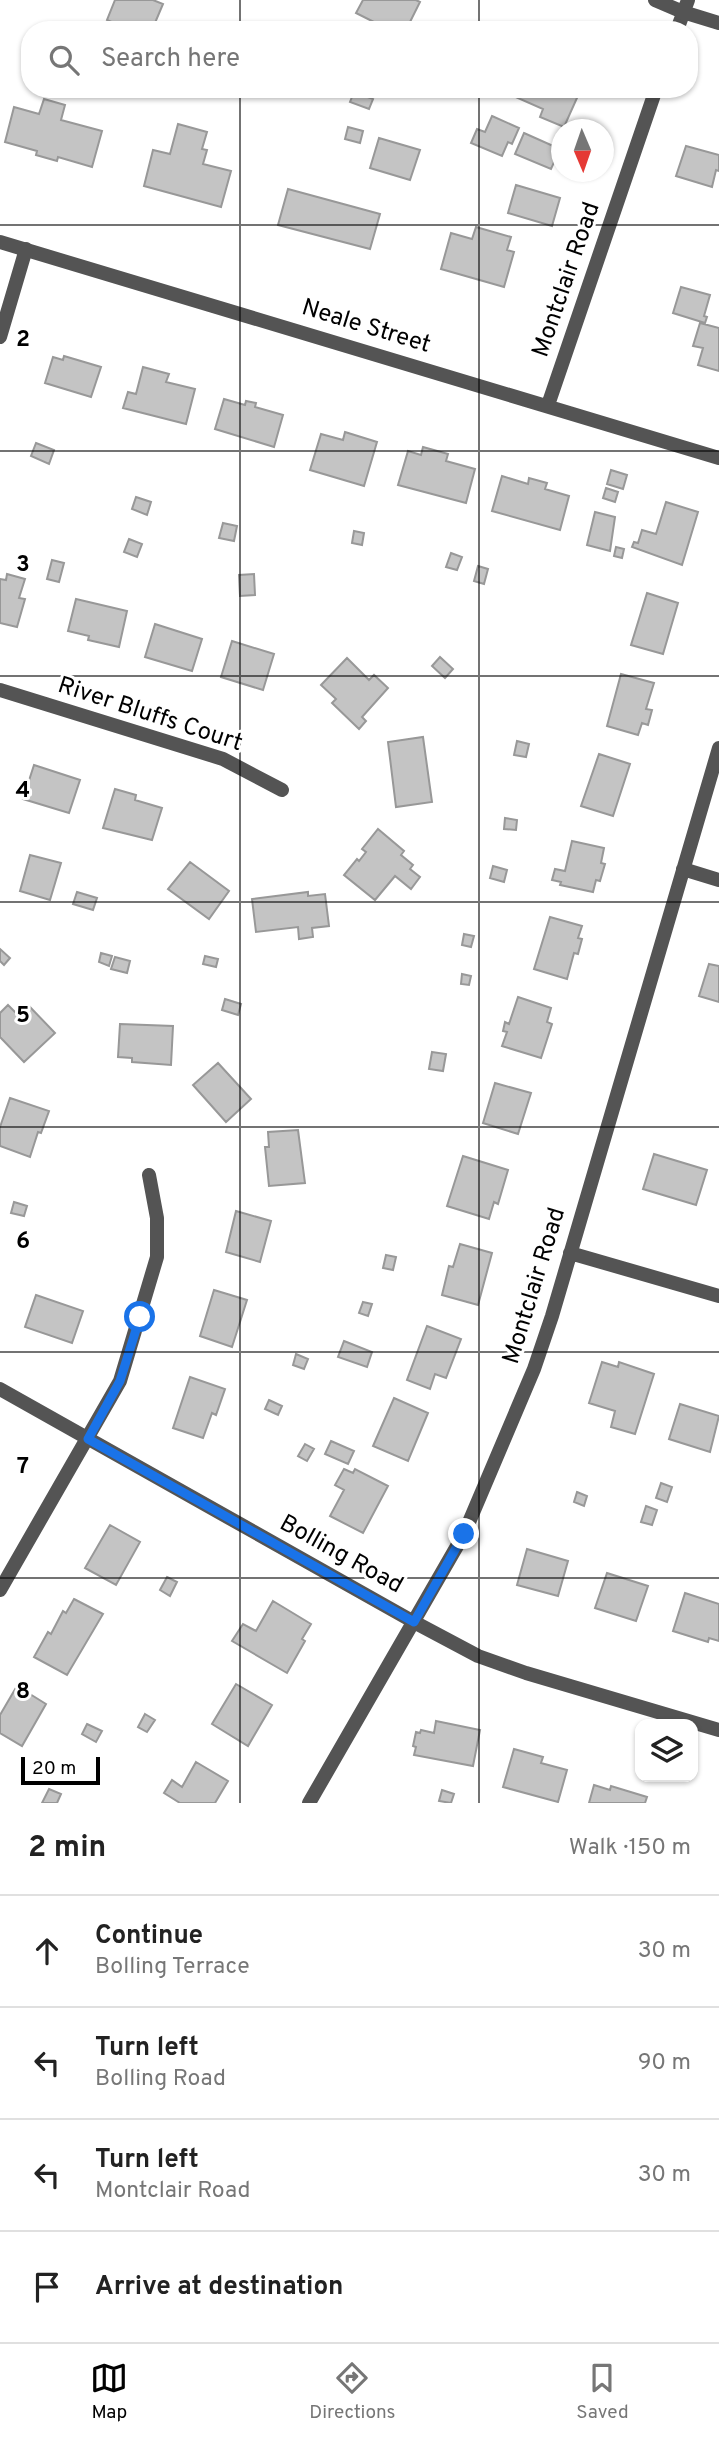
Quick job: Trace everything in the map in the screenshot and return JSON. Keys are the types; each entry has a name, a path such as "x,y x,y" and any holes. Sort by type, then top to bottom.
{"street":[{"path":"655,0 685,6 719,23"},
{"name":"Montclair Road","path":"548,405 653,98"},
{"name":"Neale Street","path":"0,242 719,458"},
{"path":"0,337 26,249"},
{"name":"River Bluffs Court","path":"0,690 223,759 282,790"},
{"name":"Montclair Road","path":"309,1803 464,1534 534,1369 552,1316 719,748"},
{"path":"683,869 719,880"},
{"path":"0,1590 120,1381 157,1257 157,1218 149,1175"},
{"path":"570,1253 719,1296"},
{"name":"Bolling Road","path":"0,1389 414,1622 490,1660 719,1730"}],"building":[{"path":"115,0 153,0 163,4 156,21 107,20"},
{"path":"363,0 420,2 410,21 372,21 356,13"},
{"path":"352,98 373,99 369,109 350,102"},
{"path":"518,98 577,98 568,119 551,119 551,122 540,117 543,109"},
{"path":"44,99 65,105 61,120 102,131 92,167 58,157 57,161 36,155 37,151 5,142 14,107 39,114"},
{"path":"492,116 519,128 512,144 508,142 502,156 471,143 477,129 485,132"},
{"path":"178,124 207,132 202,149 207,150 203,164 231,171 221,207 144,186 153,150 170,154"},
{"path":"348,127 363,131 360,143 345,139"},
{"path":"524,133 551,145 551,169 515,154"},
{"path":"379,138 420,150 410,180 370,168"},
{"path":"686,146 719,155 719,171 716,170 712,187 676,176"},
{"path":"516,185 560,198 552,226 508,213"},
{"path":"288,189 380,214 370,249 278,225"},
{"path":"476,227 511,237 507,250 514,252 504,287 441,269 451,233 472,239"},
{"path":"681,287 710,295 704,316 707,317 705,323 673,313"},
{"path":"700,323 719,328 719,371 698,365 703,348 693,346"},
{"path":"64,356 101,367 91,397 45,383 53,357 63,360"},
{"path":"143,367 169,374 166,382 195,389 186,424 123,408 128,392 136,394"},
{"path":"224,399 245,405 246,401 256,403 255,407 283,415 274,447 215,429"},
{"path":"345,432 377,442 364,486 310,470 321,434 343,440"},
{"path":"36,443 54,450 49,464 31,456"},
{"path":"423,447 448,454 446,461 475,469 466,503 398,485 408,451 421,455"},
{"path":"611,470 627,475 623,489 607,484"},
{"path":"502,476 528,484 529,478 547,483 545,489 569,496 560,530 492,511"},
{"path":"606,488 618,492 615,502 603,498"},
{"path":"136,497 151,502 147,515 132,509"},
{"path":"666,502 698,512 682,565 632,547 634,542 638,543 642,530 656,534"},
{"path":"595,512 615,517 610,551 587,545"},
{"path":"223,523 237,526 234,541 219,538"},
{"path":"354,531 364,533 362,545 352,543"},
{"path":"129,539 142,544 137,557 124,552"},
{"path":"616,547 624,549 622,558 614,556"},
{"path":"451,553 462,557 457,570 446,567"},
{"path":"52,560 64,563 59,582 47,579"},
{"path":"478,566 488,569 484,584 474,581"},
{"path":"7,574 25,579 19,598 25,599 17,627 0,623 0,579 6,580"},
{"path":"254,574 255,595 240,596 239,575"},
{"path":"647,593 678,603 663,654 631,645"},
{"path":"76,599 127,611 119,647 88,640 89,636 68,631"},
{"path":"155,624 202,639 192,671 145,657"},
{"path":"232,641 274,654 263,690 221,677"},
{"path":"440,657 453,669 445,678 432,666"},
{"path":"347,658 369,680 374,675 388,688 362,717 366,721 359,729 332,703 336,699 321,685"},
{"path":"621,674 654,683 646,709 652,710 648,725 642,723 638,735 607,726"},
{"path":"423,737 432,802 396,807 388,742"},
{"path":"517,741 529,744 526,757 514,755"},
{"path":"599,754 630,764 613,816 581,806"},
{"path":"34,765 80,780 69,813 23,799"},
{"path":"115,789 136,795 135,800 162,808 152,840 103,828"},
{"path":"505,818 517,820 516,830 504,829"},
{"path":"378,829 404,851 401,855 413,865 410,869 420,877 411,889 395,876 375,900 344,875 366,852 362,849"},
{"path":"572,841 604,848 601,863 605,864 600,881 596,880 593,892 560,885 561,882 552,880 555,869 565,871"},
{"path":"30,855 61,863 50,900 20,891"},
{"path":"190,862 229,891 209,919 168,889"},
{"path":"493,866 507,870 504,882 490,878"},
{"path":"77,892 97,898 93,910 73,904"},
{"path":"308,892 308,896 325,894 329,926 312,928 313,937 299,939 298,927 256,932 252,899"},
{"path":"550,917 582,926 578,938 582,939 578,954 574,953 567,979 534,969"},
{"path":"464,934 474,936 471,947 462,945"},
{"path":"0,949 10,958 4,965 0,961"},
{"path":"101,953 112,956 109,966 99,962"},
{"path":"205,956 218,959 216,967 203,964"},
{"path":"115,957 130,961 127,973 111,969"},
{"path":"709,964 719,966 719,1002 699,996"},
{"path":"462,974 471,976 469,985 461,984"},
{"path":"518,997 551,1008 547,1022 552,1024 541,1058 502,1046 507,1032 503,1031 505,1022 509,1024"},
{"path":"225,999 241,1004 238,1015 222,1010"},
{"path":"8,1005 20,1017 30,1007 55,1033 24,1062 0,1037 0,1013"},
{"path":"120,1024 173,1026 171,1065 132,1062 132,1058 118,1057"},
{"path":"432,1052 446,1054 443,1071 429,1069"},
{"path":"218,1063 251,1099 226,1122 193,1085"},
{"path":"495,1083 531,1093 518,1134 483,1123"},
{"path":"10,1098 49,1111 41,1133 38,1132 30,1157 0,1146 0,1127"},
{"path":"298,1130 305,1183 269,1186 265,1147 269,1147 268,1132"},
{"path":"654,1154 707,1170 696,1205 643,1189"},
{"path":"463,1156 508,1170 498,1204 494,1202 489,1219 447,1206"},
{"path":"14,1202 27,1206 24,1216 11,1213"},
{"path":"236,1211 271,1221 260,1262 226,1252"},
{"path":"460,1244 492,1253 478,1305 442,1295 449,1266 453,1267"},
{"path":"386,1255 396,1257 393,1270 383,1268"},
{"path":"214,1290 247,1300 232,1347 200,1336"},
{"path":"36,1295 83,1311 72,1343 25,1327"},
{"path":"363,1302 372,1304 368,1316 359,1313"},
{"path":"427,1326 461,1339 446,1378 435,1374 430,1389 407,1380"},
{"path":"344,1341 372,1352 367,1367 338,1357"},
{"path":"296,1354 308,1359 304,1369 293,1365"},
{"path":"602,1362 618,1367 619,1362 654,1374 635,1434 611,1427 615,1411 589,1403"},
{"path":"190,1377 225,1389 216,1415 212,1413 203,1438 173,1428"},
{"path":"394,1398 428,1413 408,1461 373,1446"},
{"path":"269,1400 282,1406 278,1415 265,1409"},
{"path":"680,1404 719,1416 710,1452 669,1439"},
{"path":"331,1441 354,1451 348,1464 325,1454"},
{"path":"305,1444 314,1449 307,1461 298,1456"},
{"path":"344,1469 353,1473 355,1469 388,1486 363,1533 330,1516 344,1490 335,1485"},
{"path":"661,1483 672,1487 667,1502 656,1498"},
{"path":"577,1492 587,1496 584,1506 574,1502"},
{"path":"646,1506 657,1510 652,1525 641,1522"},
{"path":"110,1525 140,1542 116,1585 85,1568"},
{"path":"527,1549 568,1561 558,1596 517,1585"},
{"path":"607,1573 648,1586 636,1621 595,1608"},
{"path":"167,1577 177,1582 170,1596 160,1590"},
{"path":"685,1593 719,1604 719,1641 709,1638 708,1642 673,1631"},
{"path":"74,1599 103,1614 67,1675 34,1657 48,1632 51,1634 63,1611 66,1613"},
{"path":"273,1601 311,1624 287,1673 232,1641 243,1624 256,1631"},
{"path":"236,1684 272,1705 248,1746 212,1724"},
{"path":"17,1686 46,1704 22,1746 0,1733 0,1715"},
{"path":"145,1714 155,1720 147,1732 138,1727"},
{"path":"436,1721 480,1730 473,1766 414,1755 416,1732 420,1733 421,1730 434,1733"},
{"path":"87,1724 102,1731 96,1742 82,1734"},
{"path":"514,1749 543,1757 541,1763 567,1770 558,1802 503,1787"},
{"path":"196,1762 228,1781 215,1803 180,1803 164,1793 172,1780 182,1787"},
{"path":"594,1785 610,1790 611,1786 647,1797 645,1803 589,1803"},
{"path":"49,1789 61,1794 57,1803 42,1803"},
{"path":"442,1790 454,1794 451,1803 439,1801"}],"route":[{"path":"140,1317 120,1381 88,1439 414,1622 464,1534"}]}
